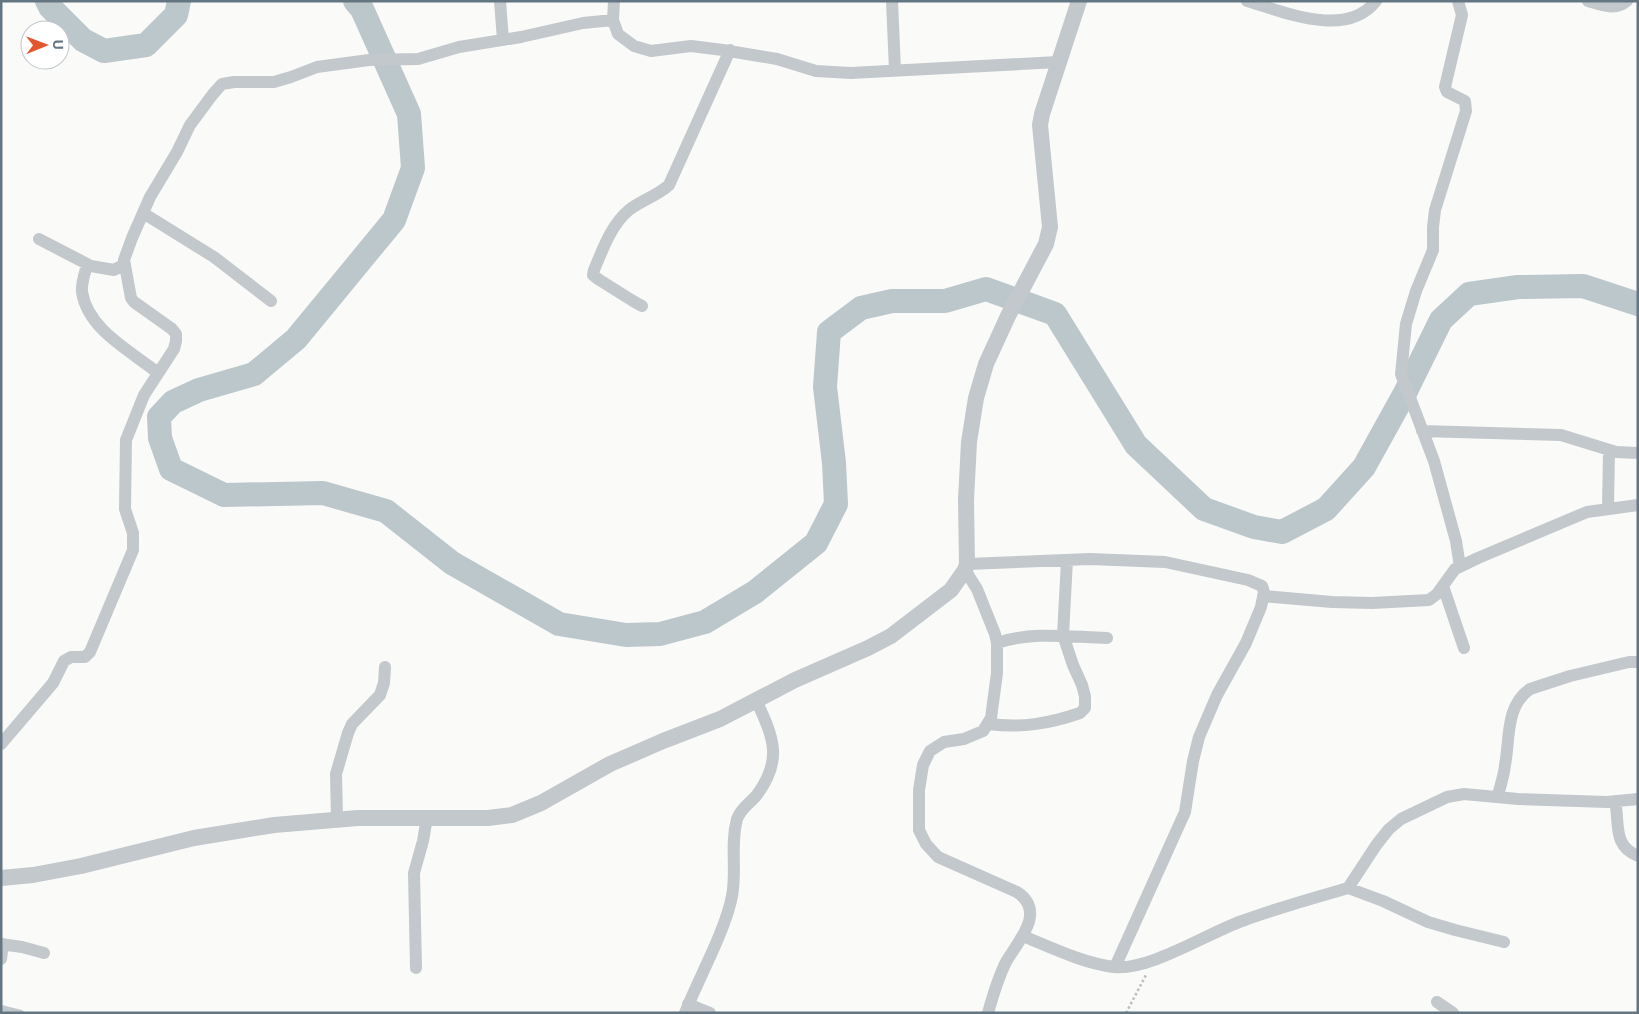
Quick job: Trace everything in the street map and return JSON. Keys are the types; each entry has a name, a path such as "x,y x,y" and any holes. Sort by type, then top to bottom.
{"street":[{"path":"500,1 503,40"},
{"path":"614,1 612,20 618,34 634,46 651,51 691,46 730,50 777,59 816,71 851,73 1058,62"},
{"path":"892,1 895,70"},
{"path":"988,1013 995,988 1006,962 1023,936 1030,920 1030,909 1024,896 938,857 926,844 919,830 919,790 923,765 930,752 944,742 964,739 983,731 991,718 997,673 995,634 966,567 966,490 969,442 976,398 986,364 1049,236 1050,227 1040,125 1044,104 1079,1"},
{"path":"1247,1 1307,19 1322,21 1354,18 1371,8 1376,1"},
{"path":"1458,1 1462,15 1445,87 1446,92 1464,101 1466,111 1435,210 1433,227 1434,250 1416,292 1406,324 1401,374 1434,462 1456,541 1460,566"},
{"path":"1593,2 1612,8 1623,5 1628,1"},
{"path":"1,744 50,687 68,658 85,657 90,652 133,550 133,533 125,509 126,440 144,395 174,349 176,334 167,323 134,302 129,290 125,264 127,250 150,197 177,152 190,125 213,94 222,84 234,82 274,82 317,67 369,60 418,59 459,47 583,23 612,20"},
{"path":"642,306 598,279 593,275 594,270 614,227 629,210 661,193 669,185 730,50"},
{"path":"143,213 214,257 271,300"},
{"path":"39,239 87,265 100,269 114,270 125,264"},
{"path":"87,265 82,290 87,309 99,326 158,373"},
{"path":"1422,431 1561,435 1616,452 1638,454"},
{"path":"1608,509 1609,450"},
{"path":"1263,596 1332,602 1429,600 1438,594 1451,573 1460,566 1587,512 1638,506"},
{"path":"966,567 1067,560 1131,560 1181,564 1248,580 1262,586 1264,592 1261,606 1246,643 1217,695 1198,736 1192,761 1185,812 1114,967"},
{"path":"988,724 1020,727 1043,724 1080,713 1085,708 1085,696 1082,685 1073,666 1063,635 1067,560"},
{"path":"1,878 33,875 81,866 194,838 274,825 337,820 427,817 499,818 528,809 610,764 662,741 709,724 795,680 868,648 890,636 951,590 966,567"},
{"path":"1443,586 1464,648"},
{"path":"996,643 1032,636 1063,635 1106,638"},
{"path":"1498,796 1505,766 1510,723 1520,698 1524,693 1530,689 1570,676 1629,662 1638,662"},
{"path":"337,820 336,774 348,733 352,724 380,695 384,683 385,667"},
{"path":"710,1013 687,1008 720,932 732,897 738,817 741,810 760,790 770,770 773,746 772,736 756,700"},
{"path":"1348,888 1376,844 1388,829 1401,819 1447,797 1464,794 1518,799 1615,801 1638,799"},
{"path":"1615,801 1620,838 1624,848 1638,856"},
{"path":"416,968 414,873 423,841 427,817"},
{"path":"1023,936 1094,963 1114,967 1145,964 1240,921 1292,903 1348,888 1383,901 1428,922 1504,942"},
{"path":"1,959 2,944 22,946 44,953"},
{"path":"1437,1002 1453,1013"}],"lane":[{"path":"1,1008 21,1013"}],"path":[{"path":"1126,1013 1156,959"}],"waterway":[{"path":"47,1 50,7 83,40 104,51 146,45 176,15 179,1"},
{"path":"355,1 362,9 409,114 413,168 394,220 296,339 254,374 199,390 173,402 159,417 160,438 171,469 224,495 323,493 386,511 452,563 559,624 626,635 660,634 705,622 755,592 816,543 836,504 834,463 825,387 829,332 861,308 892,301 945,301 986,289 1055,314 1136,445 1204,509 1254,527 1282,532 1326,509 1364,467 1405,393 1441,320 1469,294 1518,287 1583,286 1638,304"}]}
